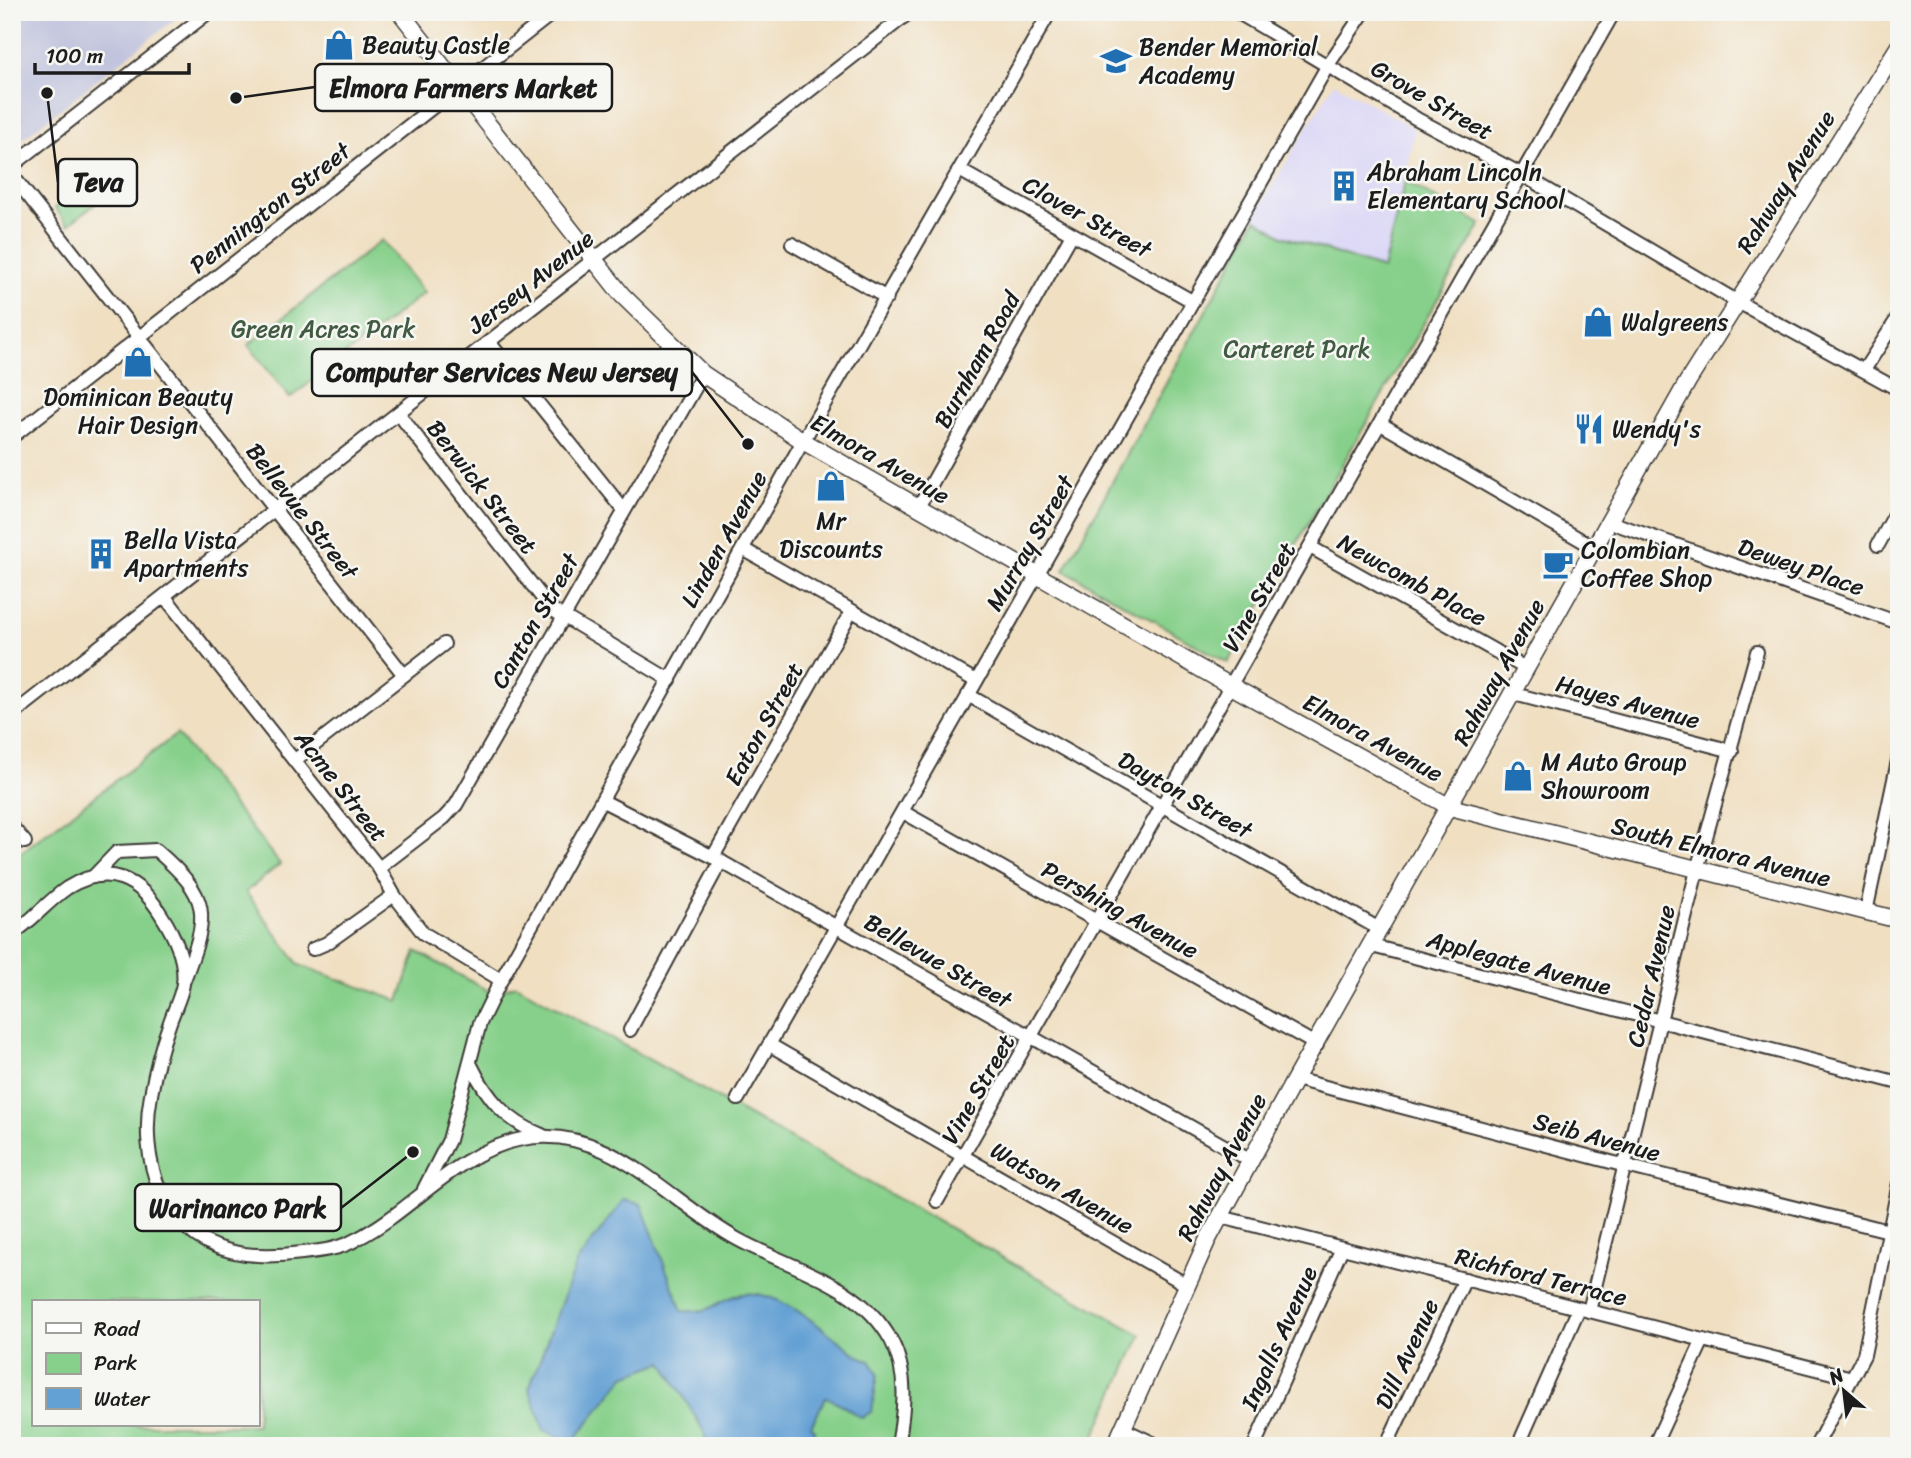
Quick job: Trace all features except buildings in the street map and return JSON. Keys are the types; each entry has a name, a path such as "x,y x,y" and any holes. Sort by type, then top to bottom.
{"main road":[{"name":"Elmora Avenue","path":"400,12 622,295 703,373 803,441 1035,576 1451,807"},
{"name":"Rahway Avenue","path":"1115,1446 1187,1285 1295,1079 1317,1045 1688,381 1899,46"},
{"name":"South Elmora Avenue","path":"1451,807 1899,920"}],"street":[{"path":"12,166 209,12"},
{"name":"Pennington Street","path":"12,436 554,12"},
{"name":"Jersey Avenue","path":"12,715 910,12"},
{"name":"Linden Avenue","path":"422,1192 449,1140 480,1023 501,980 803,441 1051,12"},
{"name":"Grove Street","path":"1237,12 1417,119 1521,174 1738,302 1899,390"},
{"name":"Murray Street","path":"738,1099 1192,301 1328,65 1364,12"},
{"name":"Vine Street","path":"937,1201 1312,548 1614,12"},
{"name":"Clover Street","path":"961,171 1192,301"},
{"name":"Bellevue Street","path":"12,174 404,675"},
{"name":"Burnham Road","path":"918,508 1072,233"},
{"path":"792,244 887,298"},
{"path":"1864,370 1899,316"},
{"path":"489,342 623,509"},
{"name":"Canton Street","path":"379,869 444,818 456,804 703,373"},
{"name":"Berwick Street","path":"398,413 551,609 670,680"},
{"path":"1381,424 1595,548"},
{"path":"1878,545 1899,507"},
{"name":"Dewey Place","path":"1610,522 1899,623"},
{"name":"Newcomb Place","path":"1312,548 1527,669"},
{"path":"743,549 976,681"},
{"name":"Acme Street","path":"164,597 295,760 379,869 394,895 423,933 501,980"},
{"name":"Eaton Street","path":"630,1030 717,859 851,612"},
{"path":"295,760 444,644"},
{"name":"Cedar Avenue","path":"1518,1446 1584,1310 1626,1166 1698,870 1757,652"},
{"name":"Hayes Avenue","path":"1514,694 1732,751"},
{"name":"Dayton Street","path":"968,695 1381,930"},
{"path":"1866,912 1899,756"},
{"name":"Bellevue Street","path":"603,801 717,859 1251,1161"},
{"name":"Pershing Avenue","path":"903,812 1317,1045"},
{"path":"12,827 24,842"},
{"path":"93,877 117,852 156,850 188,878 202,911 197,946 164,1039 150,1096 146,1142 160,1191 171,1210 189,1229 230,1251 280,1256 334,1249 358,1239 468,1159 493,1147 546,1136"},
{"path":"12,934 68,887 99,875 129,880 150,896 171,931 180,955 183,983"},
{"path":"313,949 327,943 394,895"},
{"name":"Applegate Avenue","path":"1372,946 1899,1083"},
{"name":"Watson Avenue","path":"770,1045 1187,1285"},
{"path":"471,1065 486,1095 521,1126 546,1136 580,1142 627,1162 736,1238 820,1277 846,1293 870,1313 891,1340 901,1366 905,1403 898,1446"},
{"name":"Seib Avenue","path":"1295,1079 1626,1166 1889,1231"},
{"path":"1816,1446 1864,1355 1899,1183"},
{"name":"Richford Terrace","path":"1221,1217 1852,1378"},
{"name":"Ingalls Avenue","path":"1254,1446 1342,1248"},
{"name":"Dill Avenue","path":"1386,1446 1465,1279"},
{"path":"1654,1446 1703,1340"},
{"path":"1123,1429 1159,1446"}],"shaded area":[{"path":"12,12 184,12 12,147"},
{"path":"1334,83 1415,129 1383,269 1283,236 1254,216"}],"green space":[{"path":"109,166 122,183 68,225 55,208"},
{"name":"Carteret Park","path":"1405,181 1481,224 1228,663 1064,570 1256,219 1283,236 1383,269"},
{"name":"Green Acres Park","path":"382,240 424,293 290,398 248,345"},
{"path":"177,734 280,864 246,892 299,965 399,1001 416,951 492,993 516,985 1141,1335 1090,1446 12,1446 12,859"}],"water":[{"path":"624,1200 641,1204 682,1311 708,1309 738,1295 769,1297 785,1304 817,1324 857,1355 870,1361 878,1373 872,1411 862,1418 825,1398 811,1426 815,1430 811,1437 815,1440 811,1446 704,1446 706,1435 663,1362 625,1376 572,1443 544,1430 529,1389 576,1263"}],"place":[{"name":"Beauty Castle","path":"339,45"},
{"name":"Bender Memorial Academy","path":"1116,61"},
{"name":"Teva","path":"47,93"},
{"name":"Elmora Farmers Market","path":"236,98"},
{"name":"Abraham Lincoln Elementary School","path":"1344,186"},
{"name":"Walgreens","path":"1598,322"},
{"name":"Dominican Beauty Hair Design","path":"138,362"},
{"name":"Wendy's","path":"1589,429"},
{"name":"Computer Services New Jersey","path":"748,444"},
{"name":"Mr Discounts","path":"831,486"},
{"name":"Bella Vista Apartments","path":"101,554"},
{"name":"Colombian Coffee Shop","path":"1558,564"},
{"name":"M Auto Group Showroom","path":"1518,776"},
{"name":"Warinanco Park","path":"413,1152"}]}
